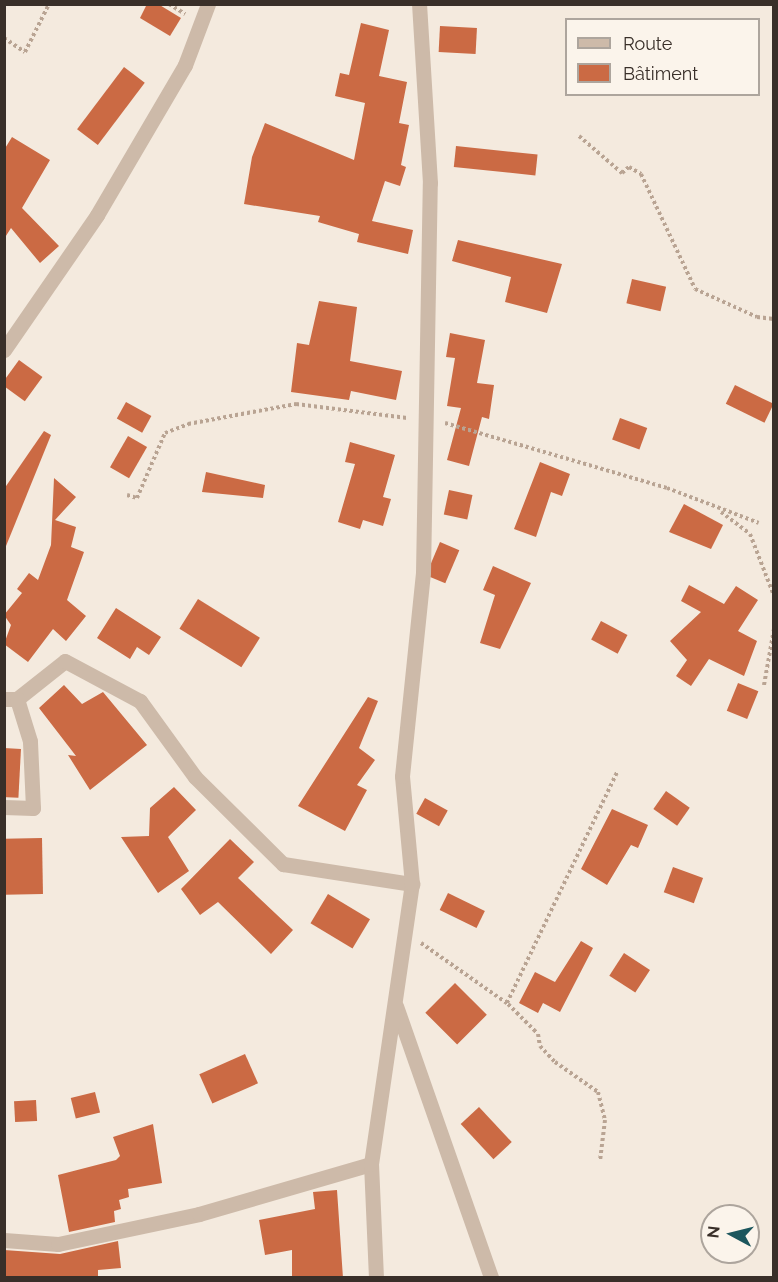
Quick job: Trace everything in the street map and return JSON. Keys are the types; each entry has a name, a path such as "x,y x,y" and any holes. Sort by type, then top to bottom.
{"street":[{"path":"4,350 108,196 185,65 208,4"},
{"path":"375,1278 371,1164 412,884 402,776 423,573 430,183 419,4"},
{"path":"4,807 33,808 30,741 11,699 65,661 140,701 195,777 283,864 412,884"},
{"path":"395,1003 491,1278"},
{"path":"4,1240 58,1244 199,1214 371,1164"}],"path":[{"path":"4,38 25,52 49,4"},
{"path":"579,136 622,173 629,167 641,174 695,289 757,317 774,319"},
{"path":"127,495 137,498 165,433 188,424 296,404 425,421 508,440 667,488 718,510 759,523"},
{"path":"718,510 750,534 774,596"},
{"path":"764,685 774,629"},
{"path":"507,1003 617,772"},
{"path":"405,933 507,1003 538,1034 540,1046 555,1062 598,1092 606,1120 600,1161"}],"building":[{"path":"147,4 158,4 181,18 170,36 140,18"},
{"path":"361,23 389,30 379,76 407,82 399,123 409,125 401,165 406,167 400,186 385,181 372,221 413,230 408,254 357,242 359,234 318,222 320,216 244,204 252,157 265,123 354,160 365,103 335,96 340,73 349,75"},
{"path":"440,26 477,28 476,54 439,52"},
{"path":"124,67 145,83 98,145 77,129"},
{"path":"12,137 50,160 22,208 59,246 40,263 11,228 4,239 4,150"},
{"path":"456,146 538,155 535,175 454,167"},
{"path":"458,240 562,264 547,313 505,302 511,277 452,261"},
{"path":"632,279 666,287 660,311 626,303"},
{"path":"319,301 357,307 350,361 402,371 396,400 351,391 349,400 291,392 297,343 309,345"},
{"path":"450,333 485,340 477,383 494,385 489,419 482,417 469,466 447,460 461,408 447,406 455,358 446,357"},
{"path":"19,360 42,377 25,401 4,386 4,381"},
{"path":"735,385 774,404 764,423 726,404"},
{"path":"126,402 151,416 142,433 117,419"},
{"path":"620,418 647,428 639,450 612,440"},
{"path":"44,431 51,435 4,551 4,489"},
{"path":"128,436 147,447 129,478 110,467"},
{"path":"350,442 395,455 383,497 391,499 383,526 363,520 360,529 338,522 355,464 345,462"},
{"path":"540,462 570,474 562,496 551,492 536,537 514,529"},
{"path":"206,472 265,485 263,498 202,492"},
{"path":"54,478 76,497 55,520 76,527 71,547 84,552 67,600 86,616 66,641 53,629 28,662 4,644 11,625 4,615 22,593 17,589 29,573 38,580 51,545"},
{"path":"449,490 472,495 467,519 444,514"},
{"path":"684,504 723,525 711,549 669,532"},
{"path":"440,542 459,550 445,583 426,575"},
{"path":"493,566 531,583 500,649 480,643 495,595 483,590"},
{"path":"689,585 724,604 736,586 758,600 738,631 757,641 744,676 709,659 691,686 676,676 687,660 670,641 701,612 681,601"},
{"path":"198,599 260,638 241,667 179,629"},
{"path":"116,608 161,637 149,655 137,647 130,659 97,638"},
{"path":"601,621 627,635 618,654 591,640"},
{"path":"738,683 758,691 747,719 727,711"},
{"path":"64,685 82,704 103,692 147,745 90,790 68,755 76,756 39,708"},
{"path":"368,697 378,701 359,748 375,760 357,785 367,790 345,831 298,806"},
{"path":"4,748 21,749 18,798 4,797"},
{"path":"174,787 196,810 168,837 189,871 158,893 121,837 149,836 150,808"},
{"path":"666,791 690,808 677,826 653,809"},
{"path":"425,798 448,811 439,826 416,814"},
{"path":"612,809 648,825 638,848 631,845 607,885 581,869"},
{"path":"42,838 43,894 5,895 4,839"},
{"path":"230,839 254,862 238,878 293,930 271,954 218,902 200,915 181,889"},
{"path":"673,867 703,878 694,903 664,892"},
{"path":"448,893 485,911 477,928 440,910"},
{"path":"328,894 370,919 352,948 310,923"},
{"path":"581,941 593,948 560,1012 543,1003 538,1013 519,1003 535,972 555,982"},
{"path":"624,953 650,970 635,993 609,976"},
{"path":"455,983 487,1015 457,1045 425,1013"},
{"path":"245,1054 258,1083 212,1104 199,1074"},
{"path":"95,1092 100,1112 76,1118 71,1098"},
{"path":"36,1100 37,1121 15,1122 14,1101"},
{"path":"479,1107 512,1142 493,1159 461,1124"},
{"path":"153,1124 162,1183 128,1189 129,1197 119,1200 121,1209 114,1211 115,1222 69,1232 58,1175 116,1160 120,1156 113,1137"},
{"path":"337,1190 343,1278 292,1278 292,1250 265,1255 259,1220 315,1209 313,1192"},
{"path":"118,1241 121,1268 98,1270 98,1278 4,1278 4,1250 60,1254"}]}
